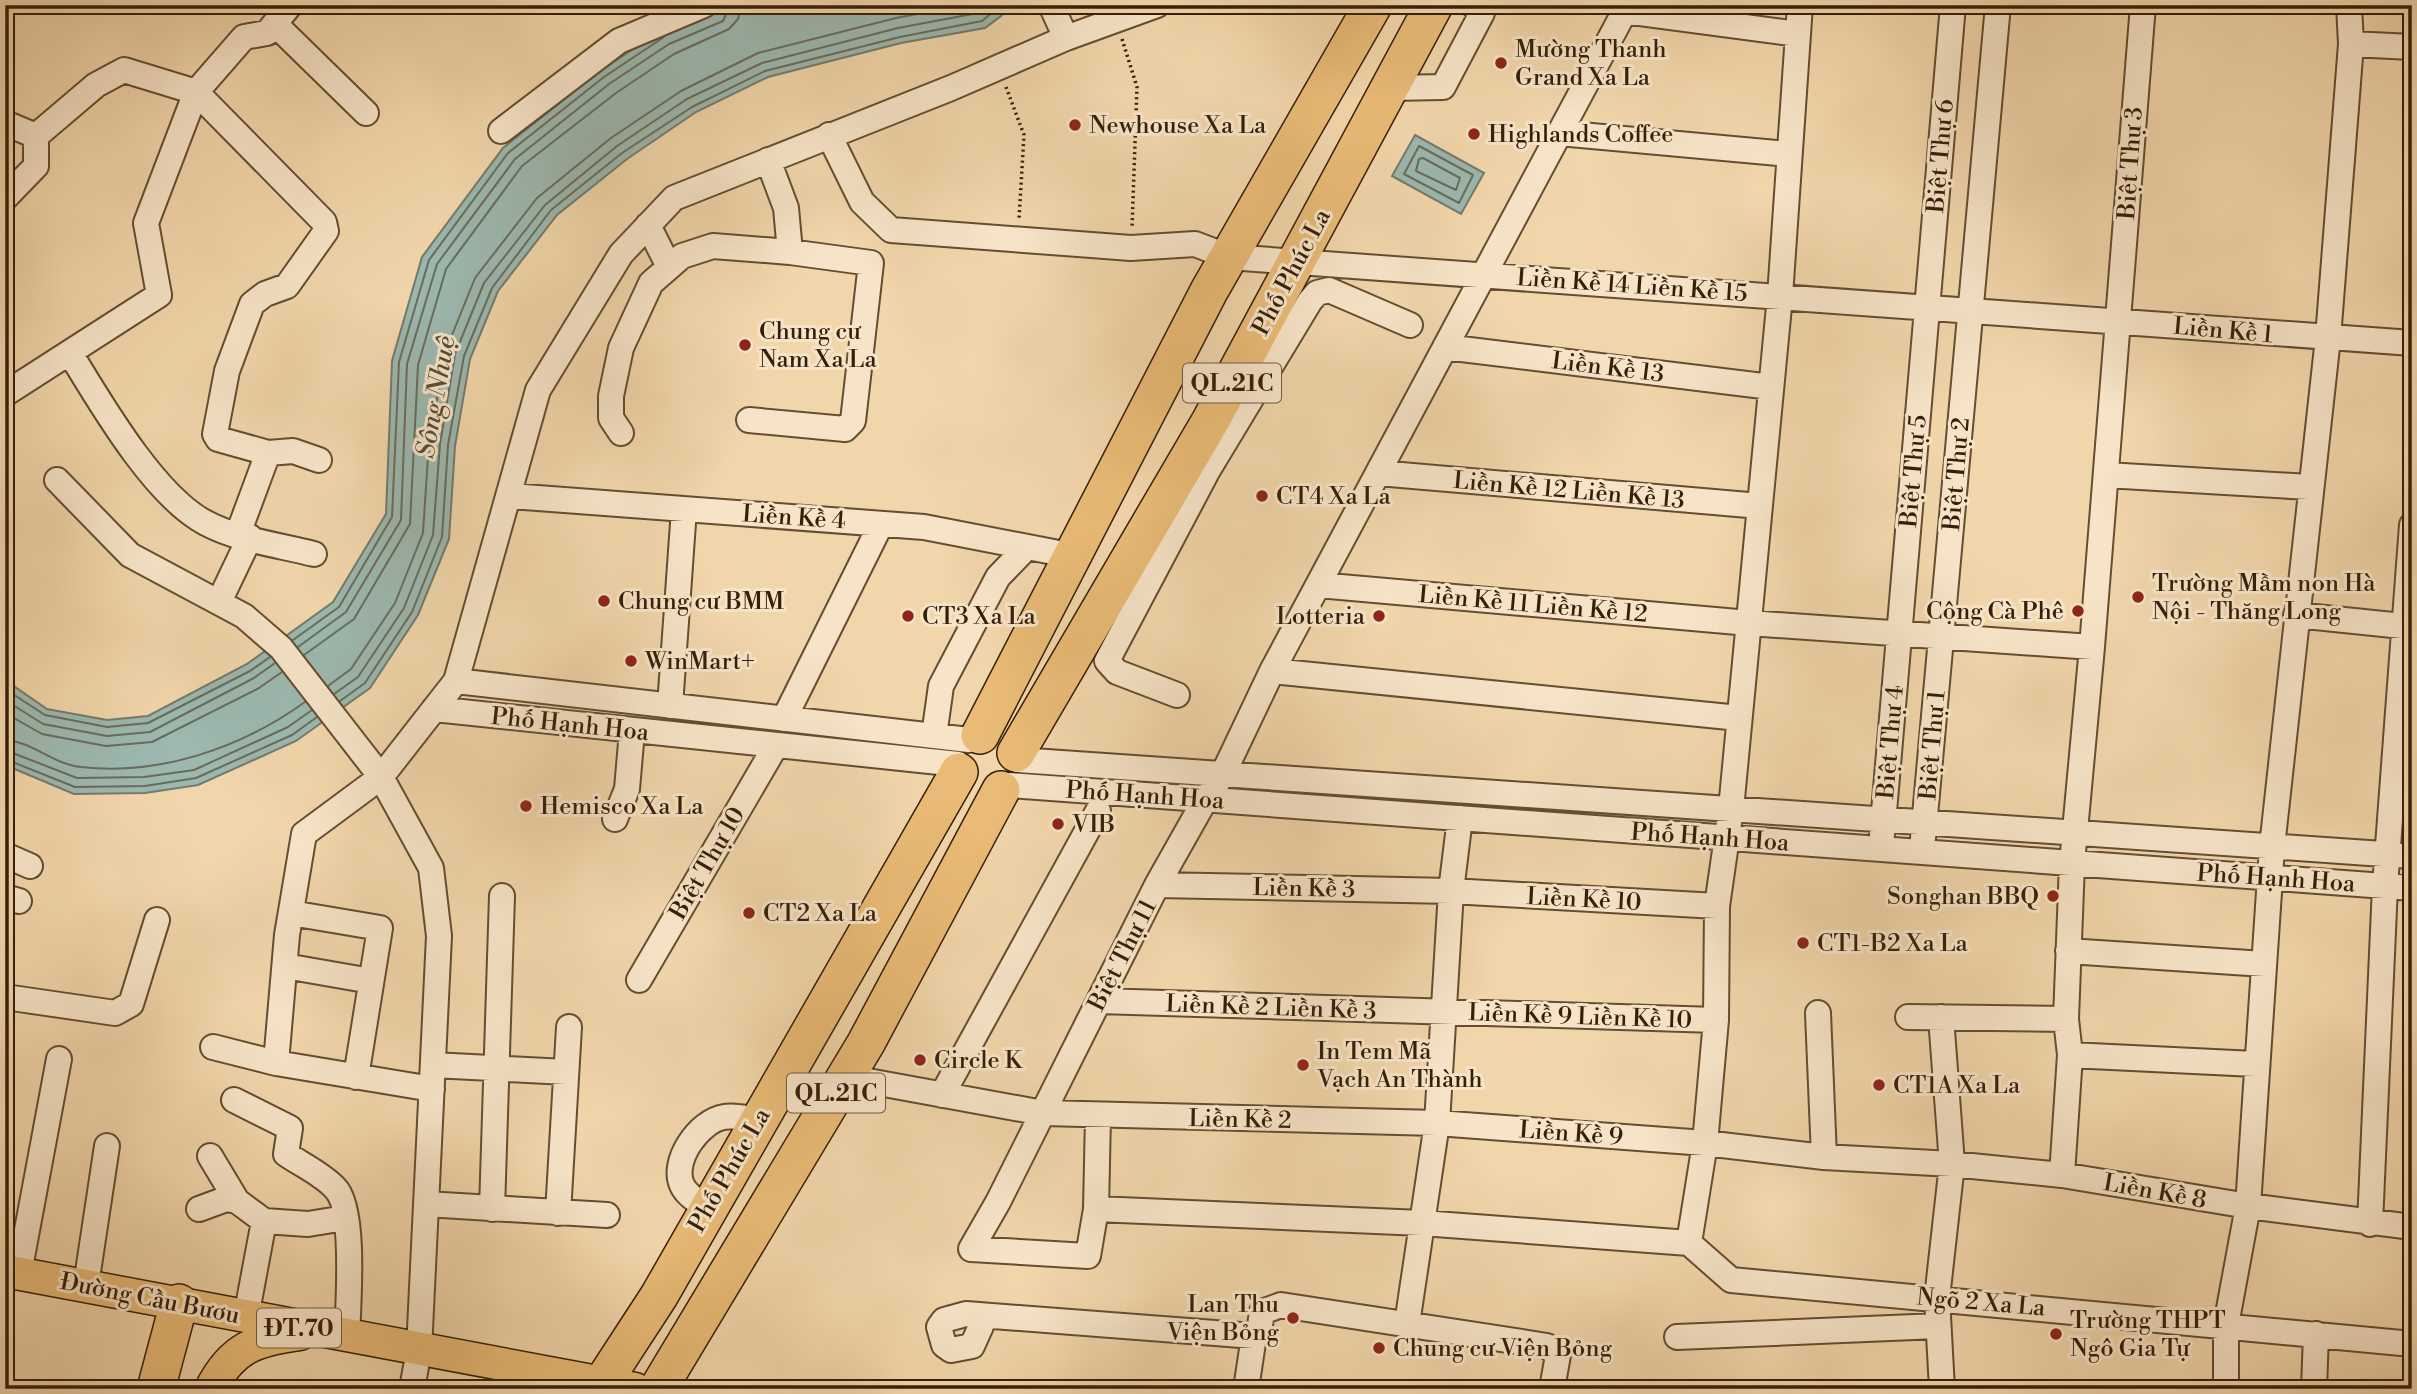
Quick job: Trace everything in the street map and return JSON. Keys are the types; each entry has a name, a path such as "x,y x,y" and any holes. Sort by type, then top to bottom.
{"highway":[{"name":"Phố Phúc La","path":"618,1387 659,1296 707,1208 814,1026 960,749 1074,556 1229,257 1373,5"},
{"name":"Phố Phúc La","path":"658,1389 846,1077 1011,772 1199,464 1296,262 1434,5"},
{"path":"1001,736 1011,772 992,794 971,789 960,749 1001,736"},
{"path":"156,1389 179,1303"}],"main road":[{"name":"Đường Cầu Bươu","path":"12,1272 86,1284 419,1350"},
{"path":"211,1389 231,1359 250,1345 266,1339 333,1334"},
{"name":"ĐT.70","path":"419,1350 618,1387"}],"street":[{"path":"501,131 618,41 704,5"},
{"path":"1051,5 1066,38"},
{"path":"276,1063 291,913 304,834 381,777 456,681 511,496 538,390 621,254 674,198 951,88 1066,38 1157,5"},
{"path":"1390,88 1443,87 1482,13 1473,5"},
{"path":"1098,1116 1096,1209 1422,1223 1689,1243 1705,1143 1716,1020 1717,906 1731,809 1780,296 1800,5"},
{"name":"Biệt Thự 6","path":"1927,307 1953,5"},
{"path":"1971,310 1998,5"},
{"name":"Biệt Thự 3","path":"2118,321 2143,5"},
{"path":"2226,1389 2226,1325 2248,1206 2255,1064 2272,847 2309,487 2328,338 2351,44 2349,5"},
{"path":"1626,8 1798,34"},
{"name":"Biệt Thự 11","path":"1096,1209 1088,1256 971,1249 1157,885 1205,800 1223,774 1272,671 1626,8"},
{"path":"5,394 159,295 146,223 196,92 244,37 268,33 282,15 366,113"},
{"path":"2351,44 2412,47"},
{"path":"5,198 36,166 36,136 96,85 124,70 196,92 324,222 326,231 287,286 265,294 252,304 227,370 215,434 218,439 268,453 293,451 319,460"},
{"path":"5,123 36,136"},
{"path":"1559,133 1788,154"},
{"name":"Liền Kề 14 Liền Kề 15","path":"829,135 862,202 891,230 1131,248 1195,244 1229,257 1971,310"},
{"path":"768,160 786,208 790,252"},
{"path":"649,225 669,267"},
{"path":"621,433 611,418 611,396 621,348 652,283 682,256 713,246 790,252 871,263 853,421 845,429 749,420"},
{"path":"1177,695 1117,672 1107,661 1199,464 1317,293 1329,290 1410,325"},
{"name":"Biệt Thự 5","path":"1899,635 1927,307"},
{"name":"Liền Kề 1","path":"1971,310 2412,343"},
{"name":"Biệt Thự 2","path":"1941,637 1971,310"},
{"path":"2062,1175 2070,1055 2066,1019 2072,863 2118,321"},
{"name":"Liền Kề 13","path":"1445,347 1771,387"},
{"path":"69,352 124,436 176,499 204,522 244,536 314,554"},
{"path":"219,603 244,536 268,453"},
{"name":"Liền Kề 12 Liền Kề 13","path":"1378,473 1760,506"},
{"path":"2106,475 2309,487"},
{"path":"57,480 130,555 244,615 281,648 381,777 431,868 439,936 419,1350 412,1389"},
{"name":"Liền Kề 4","path":"511,496 923,527 1074,556"},
{"path":"670,706 684,509"},
{"path":"784,719 881,524"},
{"path":"2370,1224 2385,886 2400,855 2412,525"},
{"path":"960,749 941,686 998,577 1027,547"},
{"name":"Liền Kề 11 Liền Kề 12","path":"1318,585 1749,624 2092,647"},
{"path":"2296,615 2408,626"},
{"name":"Biệt Thự 4","path":"1880,849 1899,635"},
{"name":"Biệt Thự 1","path":"1922,852 1941,637"},
{"path":"1272,671 1740,718"},
{"name":"Phố Hạnh Hoa","path":"456,681 784,719 960,749"},
{"name":"Phố Hạnh Hoa","path":"434,709 775,747 960,749"},
{"path":"615,819 627,789 632,731"},
{"name":"Biệt Thự 10","path":"639,980 775,747"},
{"name":"Phố Hạnh Hoa","path":"1011,772 1223,774 2400,855"},
{"name":"Phố Hạnh Hoa","path":"1011,772 1205,800 2412,888"},
{"path":"942,1095 1098,811"},
{"path":"1407,1324 1437,1123 1451,891 1460,818"},
{"path":"5,855 30,866"},
{"name":"Liền Kề 3","path":"1157,885 1451,891"},
{"name":"Liền Kề 10","path":"1451,891 1717,906"},
{"path":"492,1209 502,895"},
{"path":"291,913 380,928 356,1077"},
{"path":"5,997 115,1013 131,1004 157,920"},
{"path":"2068,951 2264,964"},
{"path":"285,966 371,981"},
{"name":"Liền Kề 2 Liền Kề 3","path":"1099,1001 1443,1012"},
{"name":"Liền Kề 9 Liền Kề 10","path":"1443,1012 1716,1020"},
{"path":"1818,1013 1824,1157"},
{"path":"1908,1017 2066,1019"},
{"path":"1941,1017 1952,1164 1937,1298 1942,1389"},
{"path":"558,1213 569,1027"},
{"path":"213,1046 276,1063 356,1077 432,1077 497,1068 566,1072"},
{"path":"2070,1055 2255,1064"},
{"path":"12,1272 59,1059"},
{"name":"Liền Kề 2","path":"846,1077 1042,1113 1437,1123"},
{"path":"234,1100 290,1128 286,1154 336,1188 344,1200 351,1272 333,1334"},
{"name":"Liền Kề 9","path":"1437,1123 1705,1143 1824,1157"},
{"path":"86,1284 107,1146"},
{"path":"210,1156 237,1201 264,1221 308,1224 345,1218"},
{"name":"Liền Kề 8","path":"1824,1157 1952,1164 2062,1175 2248,1206 2370,1224 2412,1227"},
{"path":"199,1209 226,1199 237,1201"},
{"path":"426,1205 607,1215"},
{"path":"246,1317 264,1221"},
{"name":"Ngõ 2 Xa La","path":"1689,1243 1731,1280 2412,1344"},
{"path":"976,1317 1254,1336 1259,1332 1262,1312 1281,1305 1548,1346 1558,1355 1552,1389"},
{"path":"1676,1337 1938,1326"},
{"path":"2314,1389 2316,1334"},
{"path":"1250,1388 1254,1336"}],"path":[{"path":"1116,20 1137,87 1131,248"},
{"path":"998,67 1024,135 1018,239"}],"water":[{"name":"Sông Nhuệ","path":"721,5 1010,5 985,28 901,43 768,77 696,112 627,159 557,215 498,291 470,359 455,446 449,539 418,615 370,688 296,741 198,785 145,793 74,794 5,765 5,680 47,709 107,720 148,716 247,664 333,602 386,514 392,361 422,257 503,148 600,71 662,30"},
{"path":"1415,135 1484,173 1461,214 1392,176"}],"place":[{"name":"Mường Thanh Grand Xa La","path":"1501,63"},
{"name":"Newhouse Xa La","path":"1075,125"},
{"name":"Highlands Coffee","path":"1474,134"},
{"name":"Chung cư Nam Xa La","path":"745,345"},
{"name":"CT4 Xa La","path":"1262,496"},
{"name":"Trường Mầm non Hà Nội - Thăng Long","path":"2138,597"},
{"name":"Chung cư BMM","path":"604,601"},
{"name":"Cộng Cà Phê","path":"2078,611"},
{"name":"CT3 Xa La","path":"908,616"},
{"name":"Lotteria","path":"1379,616"},
{"name":"WinMart+","path":"631,661"},
{"name":"Hemisco Xa La","path":"526,806"},
{"name":"VIB","path":"1058,824"},
{"name":"Songhan BBQ","path":"2053,896"},
{"name":"CT2 Xa La","path":"749,913"},
{"name":"CT1-B2 Xa La","path":"1803,943"},
{"name":"Circle K","path":"920,1060"},
{"name":"In Tem Mã Vạch An Thành","path":"1303,1065"},
{"name":"CT1A Xa La","path":"1879,1085"},
{"name":"Lan Thu Viện Bỏng","path":"1293,1318"},
{"name":"Trường THPT Ngô Gia Tự","path":"2056,1334"},
{"name":"Chung cư Viện Bỏng","path":"1379,1348"}]}
